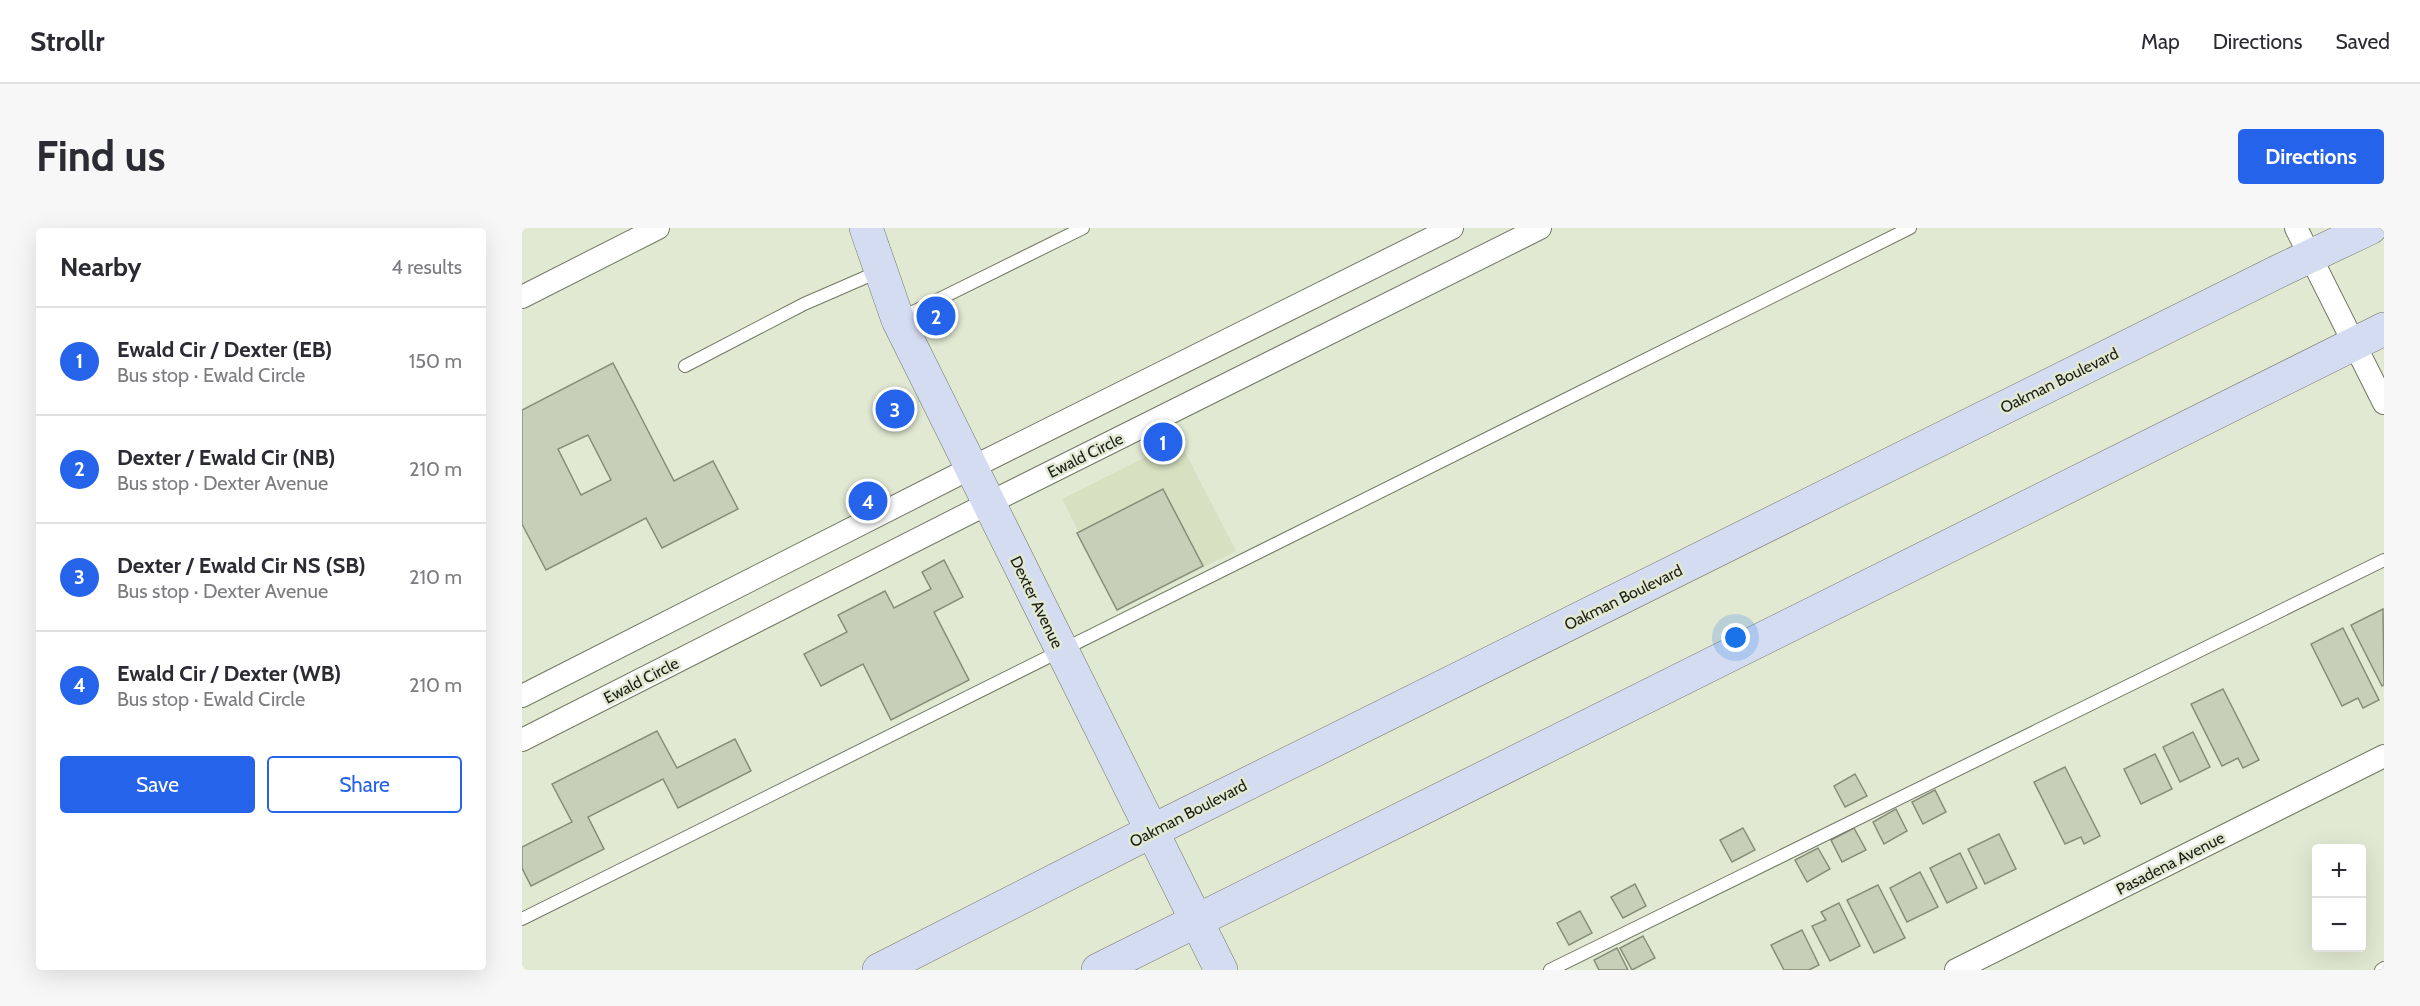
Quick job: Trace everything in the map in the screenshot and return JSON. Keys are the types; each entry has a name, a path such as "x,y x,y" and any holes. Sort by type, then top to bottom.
{"street":[{"path":"522,297 657,228"},
{"name":"Dexter Avenue","path":"866,228 898,320 1221,970"},
{"path":"522,696 971,468 1452,228"},
{"name":"Ewald Circle","path":"522,740 988,503 1540,228"},
{"name":"Oakman Boulevard","path":"879,970 2304,242 2370,228"},
{"path":"2304,242 2384,403"},
{"path":"1098,970 2384,328"},
{"path":"741,585 759,620"},
{"name":"Pasadena Avenue","path":"1956,970 2384,756"}],"lane":[{"path":"898,320 1083,228"},
{"path":"522,919 1910,228"},
{"path":"685,366 817,298 881,270"},
{"path":"1550,970 2384,560"}],"shaded area":[{"path":"1179,440 1236,551 1118,610 1062,499"}],"building":[{"path":"613,363 674,481 713,461 738,509 662,548 646,518 546,570 522,524 522,410","holes":["588,435 611,480 581,495 558,449"]},
{"path":"1163,489 1203,566 1117,610 1077,533"},
{"path":"944,560 963,597 934,612 969,680 891,720 863,664 821,686 804,654 847,632 838,615 885,591 894,608 931,589 922,572"},
{"path":"2383,609 2384,685 2382,686 2351,625"},
{"path":"2343,628 2379,700 2363,708 2358,698 2342,706 2311,644"},
{"path":"2223,689 2259,760 2243,768 2238,758 2222,766 2191,704"},
{"path":"657,731 677,768 735,739 751,771 678,808 663,779 588,817 604,849 531,886 522,868 522,847 572,822 552,784"},
{"path":"2193,732 2210,767 2180,782 2163,747"},
{"path":"2155,754 2172,789 2141,804 2124,769"},
{"path":"2065,767 2100,836 2084,844 2081,837 2065,844 2034,782"},
{"path":"1855,774 1867,796 1845,807 1834,786"},
{"path":"1935,790 1946,812 1923,824 1912,802"},
{"path":"1896,809 1907,831 1884,844 1873,822"},
{"path":"1743,828 1755,850 1732,862 1720,840"},
{"path":"1854,828 1866,850 1842,862 1831,840"},
{"path":"1999,834 2016,869 1985,884 1968,849"},
{"path":"1818,848 1830,869 1807,882 1795,860"},
{"path":"1960,853 1977,888 1947,903 1930,868"},
{"path":"1920,872 1938,907 1907,922 1890,888"},
{"path":"1635,884 1646,906 1623,918 1611,897"},
{"path":"1878,885 1905,938 1874,953 1847,900"},
{"path":"1839,903 1860,946 1830,961 1812,926 1826,920 1821,912"},
{"path":"1580,911 1592,933 1569,945 1557,923"},
{"path":"1802,930 1819,965 1809,970 1784,970 1771,945"},
{"path":"1643,936 1655,958 1632,970 1620,948"},
{"path":"1617,948 1628,970 1599,970 1594,960"}],"place":[{"name":"Dexter / Ewald Cir (NB)","path":"936,316"},
{"name":"Dexter / Ewald Cir NS (SB)","path":"895,409"},
{"name":"Ewald Cir / Dexter (EB)","path":"1163,442"},
{"name":"Ewald Cir / Dexter (WB)","path":"868,501"}]}
